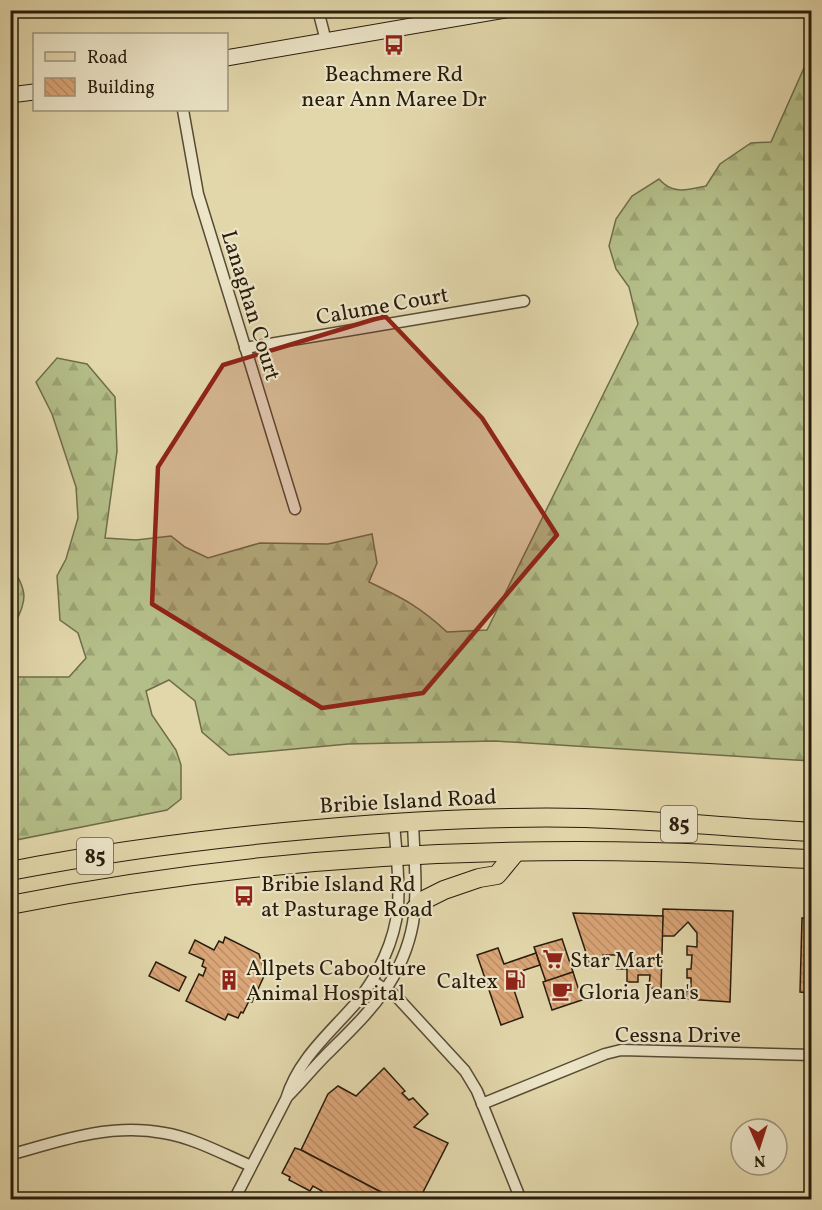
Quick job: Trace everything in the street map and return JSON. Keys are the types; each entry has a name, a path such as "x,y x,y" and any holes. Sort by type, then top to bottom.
{"main road":[{"path":"228,58 505,10"},
{"path":"10,95 33,92"},
{"name":"Bribie Island Road","path":"10,871 173,844 413,822 585,818 812,832"},
{"path":"414,910 424,900 444,890 479,878 497,875 516,852"},
{"name":"85","path":"10,905 188,877 405,856 516,852 653,852 812,859"}],"street":[{"path":"318,10 326,41"},
{"name":"Lanaghan Court","path":"183,111 198,194 295,509"},
{"name":"Calume Court","path":"245,348 524,301"},
{"path":"234,1200 286,1099 291,1082 301,1066 357,1002 372,981 387,950 396,921 398,887 413,822"},
{"path":"286,1099 374,1007 397,970 409,939 414,910 405,856 394,823"},
{"path":"372,981 396,996 465,1071 482,1104 521,1200"},
{"name":"Cessna Drive","path":"482,1104 604,1054 621,1050 812,1055"},
{"path":"10,1155 83,1134 131,1130 175,1136 251,1166"}],"highlighted area":[{"path":"385,316 482,418 557,535 423,693 322,708 152,604 158,467 223,365"}],"green space":[{"path":"811,55 811,761 495,741 348,744 229,755 202,732 195,701 169,680 146,691 152,715 176,750 181,765 181,799 167,810 11,841 11,649 12,677 69,677 86,658 78,633 60,620 57,576 66,559 78,518 76,487 52,414 36,382 57,358 87,364 115,397 117,451 105,538 136,540 171,536 185,547 208,558 260,543 328,544 372,534 377,563 369,582 411,604 447,632 487,630 638,324 629,287 616,269 609,246 616,219 632,196 659,179 670,187 681,190 706,186 720,164 751,143 771,142"},
{"path":"11,566 22,585 24,600 11,633"}],"building":[{"path":"663,909 733,911 730,1002 686,999 686,991 691,992 691,978 687,978 687,969 691,969 692,955 687,955 687,946 697,947 697,933 688,922 674,936 662,936"},
{"path":"573,913 663,916 661,989 649,988 650,975 638,975 638,982 627,982 627,969 617,969 617,955 603,955 602,968 591,968"},
{"path":"802,918 812,919 811,993 800,992"},
{"name":"Allpets Caboolture Animal Hospital","path":"225,937 259,954 265,974 252,1002 249,1001 243,1013 241,1012 238,1018 228,1014 225,1020 186,1001 199,974 203,976 206,968 202,966 204,960 189,953 195,940 214,950 219,941 223,943"},
{"name":"Star Mart","path":"562,939 573,972 546,982 534,947"},
{"path":"498,948 504,964 536,953 540,965 509,975 523,1017 501,1025 477,955"},
{"path":"156,962 186,977 179,991 149,976"},
{"name":"Gloria Jean's","path":"573,972 582,1000 552,1010 543,982"},
{"path":"384,1068 405,1091 402,1093 409,1100 413,1098 428,1114 414,1127 448,1143 419,1200 396,1200 301,1150 328,1094 338,1086 356,1096"},
{"path":"295,1148 396,1200 328,1200 320,1195 322,1191 313,1186 310,1191 289,1180 290,1177 282,1173"}],"place":[{"name":"Beachmere Rd near Ann Maree Dr","path":"394,45"},
{"name":"Bribie Island Rd at Pasturage Road","path":"244,896"},
{"name":"Star Mart","path":"553,959"},
{"name":"Allpets Caboolture Animal Hospital","path":"229,980"},
{"name":"Caltex","path":"515,980"},
{"name":"Gloria Jean's","path":"562,991"}]}
